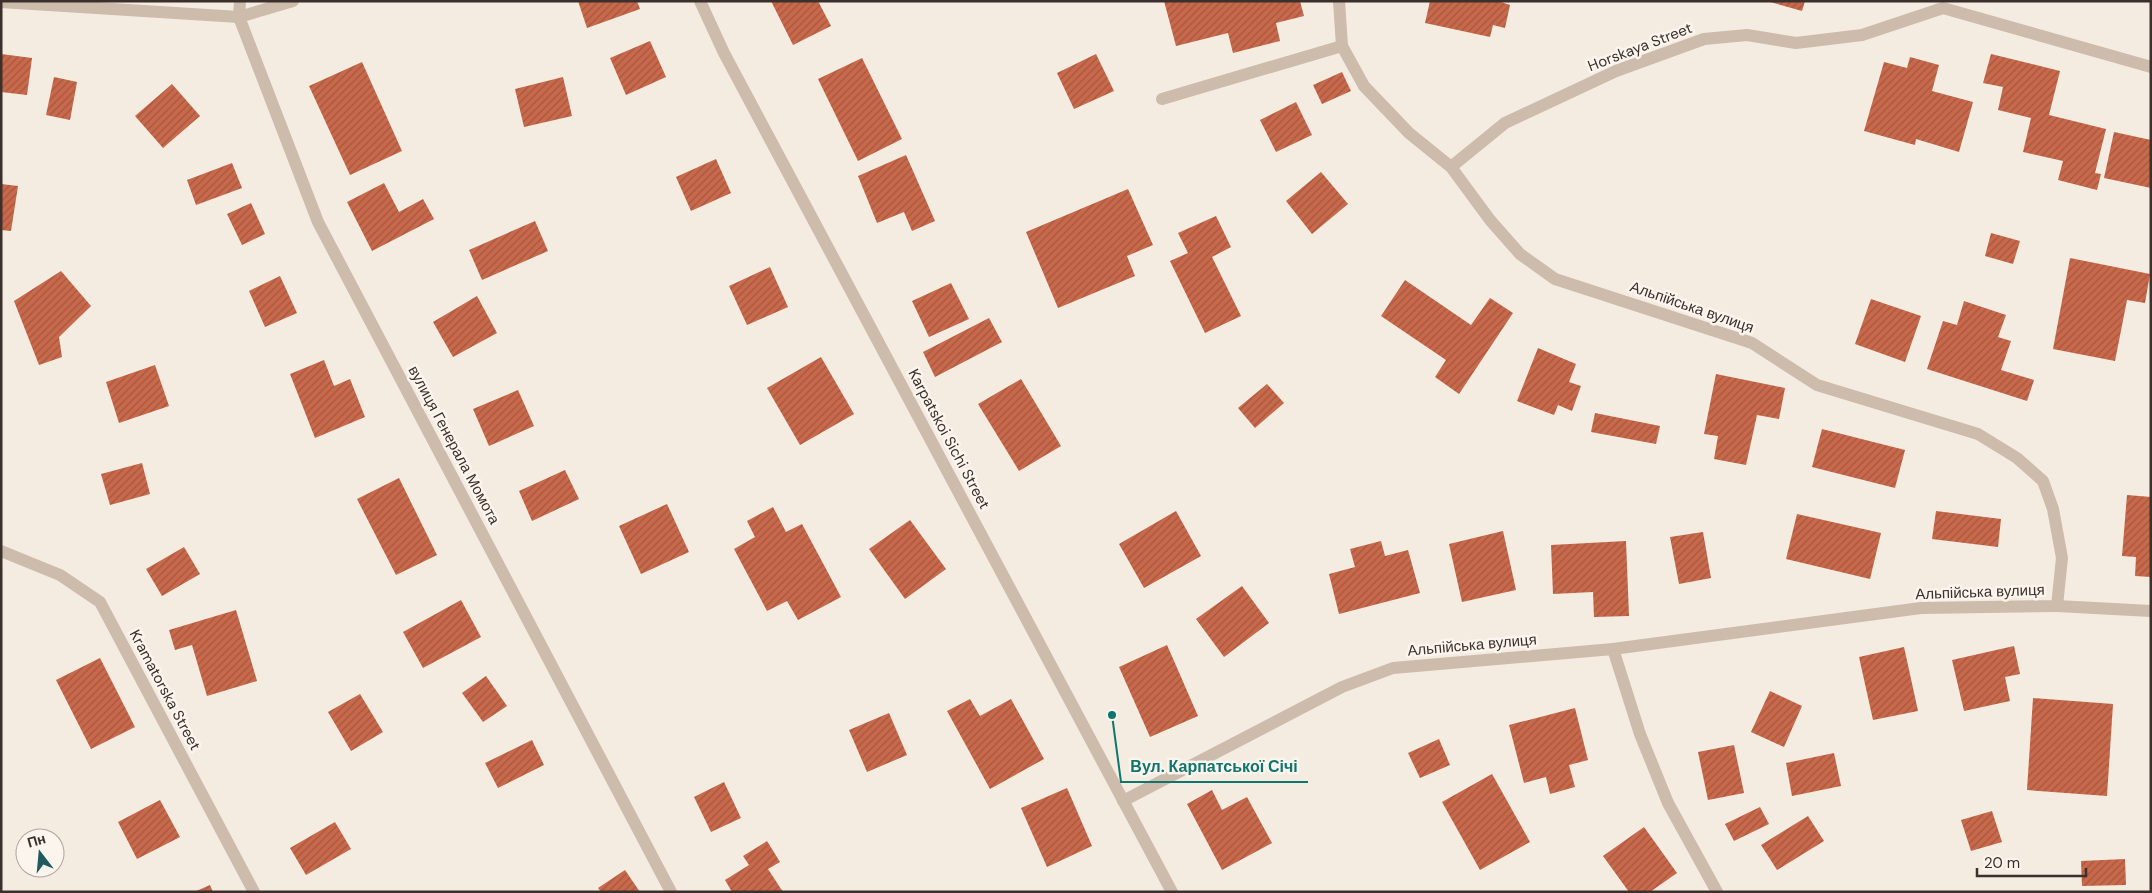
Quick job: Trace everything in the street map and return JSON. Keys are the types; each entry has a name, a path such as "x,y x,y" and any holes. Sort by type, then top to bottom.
{"street":[{"name":"вулиця Генерала Момота","path":"240,1 239,17 318,222 671,892"},
{"path":"1,2 239,17 294,1"},
{"name":"Karpatskoi Sichi Street","path":"700,1 724,53 1172,892"},
{"name":"Альпійська вулиця","path":"1123,801 1342,687 1393,668 1613,649 1921,608 2058,606 2062,558 2053,509 2043,481 2017,458 1978,434 1817,385 1752,343 1555,279 1520,254 1490,220 1452,167 1409,133 1364,86 1342,46 1339,1"},
{"name":"Horskaya Street","path":"1452,167 1506,123 1616,72 1704,39 1746,35 1796,43 1862,35 1942,5 2151,67"},
{"path":"1162,99 1342,46"},
{"name":"Kramatorska Street","path":"1,551 60,575 100,602 254,892"},
{"path":"2058,606 2151,610"},
{"path":"1613,649 1640,734 1668,803 1718,892"}],"building":[{"path":"578,1 637,1 640,9 587,28"},
{"path":"771,1 818,1 831,26 793,45"},
{"path":"1164,1 1300,1 1304,16 1276,23 1280,41 1233,53 1228,33 1176,46"},
{"path":"1430,1 1498,1 1510,5 1505,28 1493,25 1490,37 1425,23"},
{"path":"1767,1 1805,1 1802,11"},
{"path":"650,41 666,77 626,95 610,58"},
{"path":"1,54 32,58 27,95 1,92"},
{"path":"1096,54 1114,91 1074,109 1057,73"},
{"path":"1991,54 2060,71 2049,115 2106,129 2095,173 2101,174 2097,190 2058,180 2063,161 2023,152 2031,118 1998,110 2003,87 1983,83"},
{"path":"1910,57 1939,65 1932,91 1973,102 1959,152 1916,139 1915,145 1864,131 1884,62 1907,68"},
{"path":"862,58 902,139 858,161 818,79"},
{"path":"362,62 402,151 350,175 309,86"},
{"path":"1342,72 1351,91 1322,104 1313,85"},
{"path":"54,77 77,82 70,120 46,115"},
{"path":"563,77 572,116 524,127 515,89"},
{"path":"172,84 200,116 163,148 135,116"},
{"path":"1296,102 1312,135 1276,152 1260,120"},
{"path":"2114,132 2151,140 2151,188 2104,178"},
{"path":"906,155 935,221 912,231 904,212 877,223 858,176"},
{"path":"716,159 731,193 691,211 676,177"},
{"path":"232,163 242,188 196,205 187,180"},
{"path":"1321,172 1348,204 1312,234 1286,201"},
{"path":"384,183 399,212 423,199 434,219 372,251 347,202"},
{"path":"1,184 18,186 11,231 1,230"},
{"path":"1128,189 1153,245 1127,256 1135,276 1058,308 1026,232"},
{"path":"251,203 265,234 242,245 227,214"},
{"path":"1216,216 1231,247 1212,257 1241,316 1205,333 1170,261 1188,253 1178,233"},
{"path":"535,221 548,251 482,280 469,250"},
{"path":"1991,233 2020,241 2013,264 1985,256"},
{"path":"2070,258 2150,274 2145,303 2127,300 2115,361 2053,349"},
{"path":"770,267 788,307 747,325 729,286"},
{"path":"61,271 91,306 59,337 62,357 39,365 14,301"},
{"path":"280,276 297,313 265,327 249,291"},
{"path":"1405,280 1471,325 1490,298 1513,313 1459,394 1435,377 1446,360 1381,316"},
{"path":"951,283 969,319 929,337 912,301"},
{"path":"477,296 497,333 453,357 433,322"},
{"path":"1871,299 1921,316 1905,362 1855,344"},
{"path":"1964,301 2006,315 1998,337 2011,341 2001,370 2034,380 2027,401 1927,369 1943,321 1957,325"},
{"path":"989,318 1002,342 935,377 923,352"},
{"path":"1538,348 1576,364 1569,382 1581,386 1572,411 1558,405 1554,415 1517,401"},
{"path":"821,357 854,414 800,445 767,388"},
{"path":"324,360 334,386 350,379 365,417 315,438 290,374"},
{"path":"155,365 169,406 119,423 106,382"},
{"path":"1716,374 1785,388 1779,419 1757,415 1746,465 1714,459 1718,436 1704,434"},
{"path":"1021,379 1061,446 1019,471 978,404"},
{"path":"1267,384 1284,403 1255,428 1238,408"},
{"path":"518,390 534,426 489,446 473,409"},
{"path":"1595,413 1660,426 1656,444 1591,432"},
{"path":"1822,429 1905,450 1895,488 1812,467"},
{"path":"142,463 150,494 110,505 101,474"},
{"path":"565,470 579,499 532,521 519,491"},
{"path":"399,478 437,555 396,575 357,499"},
{"path":"2127,495 2151,497 2151,577 2135,576 2136,557 2122,556"},
{"path":"667,504 689,552 641,574 619,526"},
{"path":"773,507 786,532 802,524 841,597 798,620 787,601 767,611 734,549 755,537 747,521"},
{"path":"1176,511 1201,556 1144,588 1119,544"},
{"path":"1936,511 2001,519 1998,547 1932,539"},
{"path":"1797,514 1881,533 1870,579 1786,559"},
{"path":"910,520 946,569 905,599 869,549"},
{"path":"1503,531 1516,590 1462,602 1449,544"},
{"path":"1703,532 1711,578 1679,584 1670,537"},
{"path":"1381,541 1385,556 1408,550 1420,593 1339,614 1329,574 1355,567 1350,549"},
{"path":"1626,541 1629,616 1594,617 1593,592 1553,594 1551,545"},
{"path":"184,547 200,574 162,596 146,569"},
{"path":"1242,586 1269,623 1224,657 1196,619"},
{"path":"461,600 481,637 423,668 403,632"},
{"path":"236,610 257,681 207,696 192,645 175,650 169,630"},
{"path":"1167,645 1198,716 1150,737 1119,667"},
{"path":"2014,646 2020,674 2005,677 2010,701 1964,711 1952,660"},
{"path":"1904,647 1918,711 1873,720 1859,657"},
{"path":"100,658 135,727 91,749 56,680"},
{"path":"486,676 507,706 483,722 462,693"},
{"path":"1770,691 1802,706 1784,747 1751,732"},
{"path":"360,694 383,732 351,751 328,712"},
{"path":"2033,698 2113,704 2107,796 2027,790"},
{"path":"970,699 980,716 1011,699 1044,759 990,789 947,711"},
{"path":"1575,708 1588,760 1569,765 1575,787 1550,794 1546,777 1524,783 1509,725"},
{"path":"889,713 907,755 867,772 849,730"},
{"path":"1439,739 1450,765 1420,778 1408,753"},
{"path":"532,740 544,765 498,788 485,763"},
{"path":"1734,745 1744,793 1708,800 1698,752"},
{"path":"1834,753 1841,786 1792,796 1786,763"},
{"path":"1492,774 1530,842 1480,870 1442,802"},
{"path":"724,782 741,818 711,832 694,797"},
{"path":"1067,788 1092,846 1047,867 1021,808"},
{"path":"1212,790 1222,810 1247,797 1272,843 1222,870 1187,804"},
{"path":"160,800 180,837 137,859 118,822"},
{"path":"1760,807 1769,824 1734,841 1725,824"},
{"path":"1992,811 2002,842 1971,851 1961,820"},
{"path":"1808,816 1824,841 1777,870 1761,845"},
{"path":"335,822 351,849 306,875 290,848"},
{"path":"1644,827 1677,873 1650,892 1629,892 1603,856"},
{"path":"767,841 780,862 768,869 783,892 732,892 725,880 749,865 743,856"},
{"path":"2125,859 2126,885 2082,886 2081,861"},
{"path":"625,870 640,892 601,892 598,888"},
{"path":"210,885 213,892 194,892"}],"place":[{"name":"Вул. Карпатської Січі","path":"1112,715"}]}
